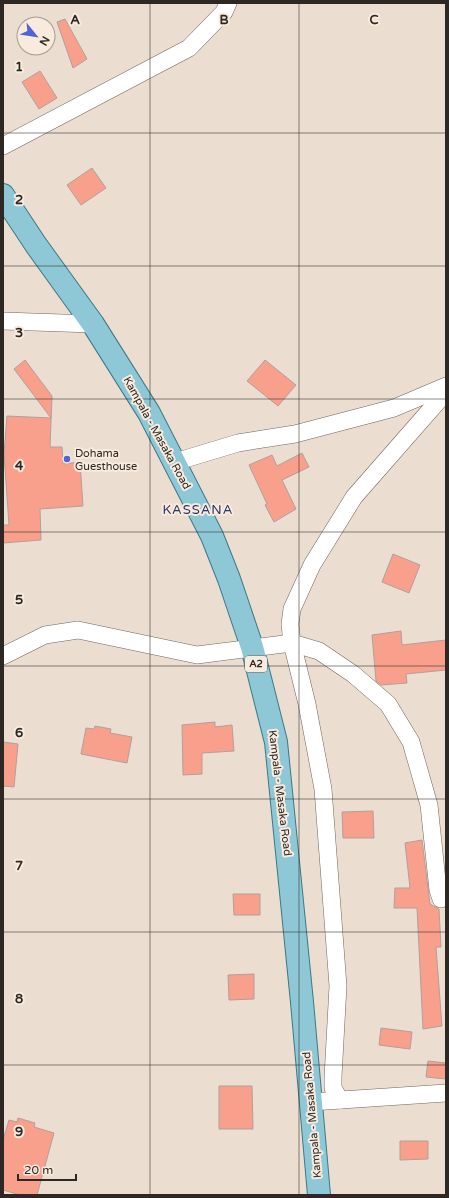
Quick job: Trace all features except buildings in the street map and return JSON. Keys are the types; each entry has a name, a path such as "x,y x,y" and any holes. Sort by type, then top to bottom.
{"main road":[{"name":"Kampala - Masaka Road","path":"3,195 36,245 93,324 149,413 212,536 229,579 252,647 276,742 284,808 319,1195"}],"street":[{"path":"3,146 189,48 224,12 228,3"},
{"path":"3,321 93,324"},
{"path":"175,462 238,443 295,434 394,408 446,386"},
{"path":"340,1100 334,1088 333,1077 338,986 323,789 307,704 292,643 290,624 292,609 316,559 354,497 446,392"},
{"path":"3,656 45,635 78,630 197,654 292,643 320,651 353,674 388,704 411,742 429,805 438,890 441,899"},
{"path":"311,1102 446,1093"}],"place":[{"name":"Dohama Guesthouse","path":"67,459"}],"district":[{"name":"KASSANA","path":"198,510"}]}
